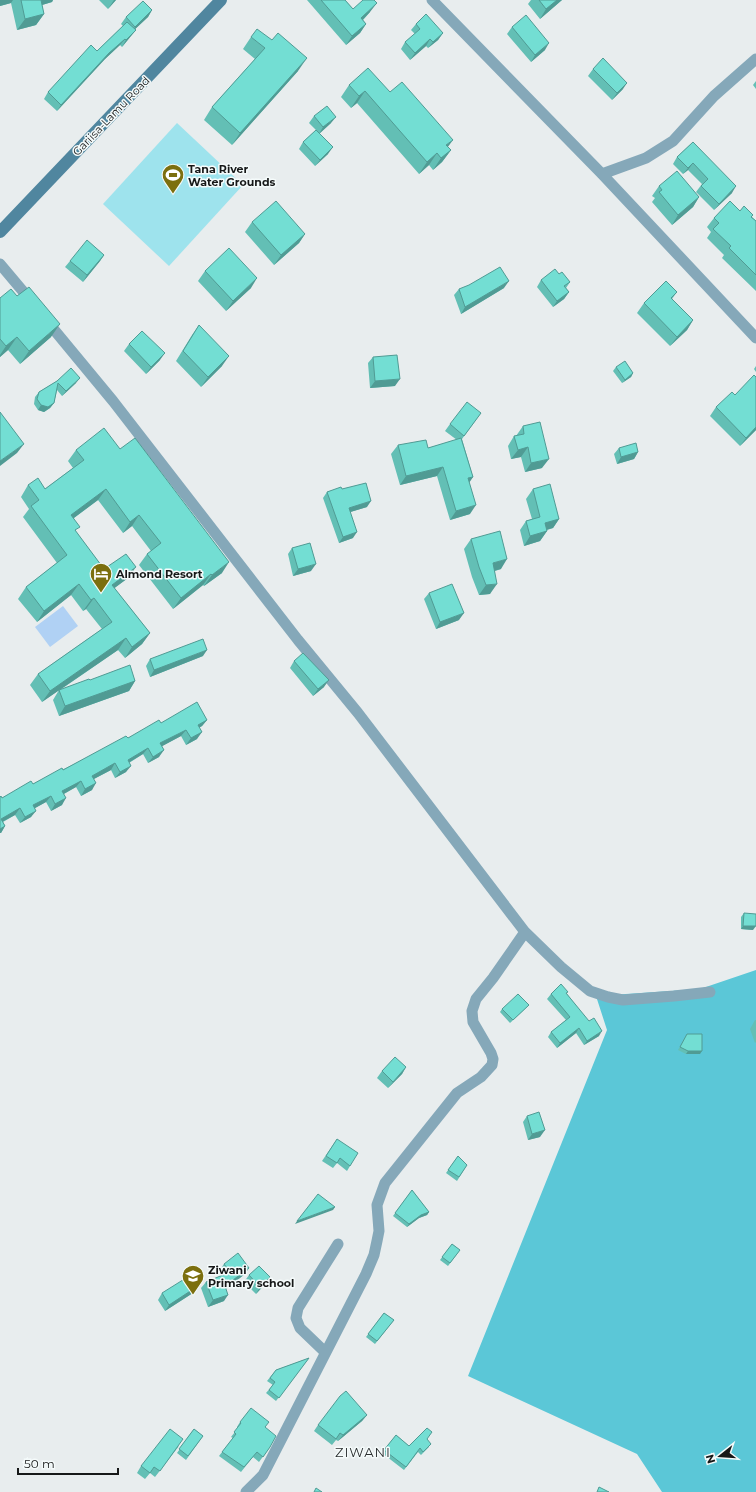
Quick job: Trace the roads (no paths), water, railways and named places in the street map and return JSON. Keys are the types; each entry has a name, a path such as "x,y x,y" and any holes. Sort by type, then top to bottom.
{"street":[{"name":"Gariisa-Lamu Road","path":"0,232 221,0"},
{"path":"432,0 602,174 756,338"},
{"path":"602,174 646,158 673,141 714,96 756,59"},
{"path":"0,264 113,401 298,640 358,713 525,932 590,991 608,997 623,1000 710,992"},
{"path":"246,1492 263,1474 366,1274 374,1255 378,1231 376,1205 385,1183 457,1093 481,1077 492,1065 493,1059 491,1053 473,1022 472,1011 476,999 493,978 525,932"},
{"path":"325,1352 300,1328 296,1318 298,1308 338,1244"}],"place":[{"name":"Tana River Water Grounds","path":"173,194"},
{"name":"Almond Resort","path":"101,594"},
{"name":"Ziwani Primary school","path":"193,1296"}],"district":[{"name":"ZIWANI","path":"363,1452"}]}
